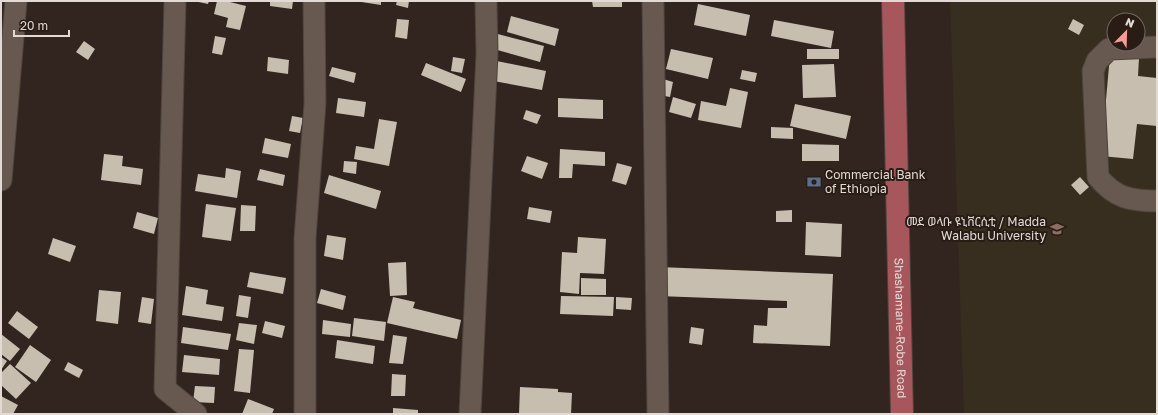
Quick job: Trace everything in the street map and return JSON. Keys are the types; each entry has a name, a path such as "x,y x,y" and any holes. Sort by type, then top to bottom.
{"main road":[{"name":"Shashamane-Robe Road","path":"893,1 902,414"}],"street":[{"path":"1,180 16,1"},
{"path":"175,1 165,389 196,414"},
{"path":"305,414 305,238 315,103 314,1"},
{"path":"470,414 487,54 486,1"},
{"path":"653,1 658,414"},
{"path":"1157,47 1109,49 1097,61 1093,71 1098,177 1107,189 1124,198 1157,201"}],"shaded area":[{"name":"መደ ወላቡ ዩኒቨርሲቲ / Madda Walabu University","path":"950,1 1157,1 1157,414 964,414"}],"building":[{"path":"194,1 209,1 208,4"},
{"path":"217,1 226,1 246,6 240,30 226,27 228,18 214,14"},
{"path":"270,1 293,1 292,9 270,6"},
{"path":"355,1 381,1 381,5"},
{"path":"397,1 409,1 408,8 396,5"},
{"path":"592,1 622,1 622,7 593,7"},
{"path":"698,4 750,15 746,36 694,25"},
{"path":"511,16 559,29 555,46 507,32"},
{"path":"397,19 409,20 407,39 395,37"},
{"path":"1073,19 1084,25 1079,35 1068,29"},
{"path":"774,20 834,31 831,48 771,36"},
{"path":"494,33 544,46 540,62 490,48"},
{"path":"215,36 226,38 222,55 212,53"},
{"path":"84,41 95,49 88,60 76,52"},
{"path":"671,49 713,58 708,79 666,69"},
{"path":"807,49 839,49 839,59 807,59"},
{"path":"1110,55 1139,58 1138,76 1157,78 1157,126 1137,124 1133,159 1101,156"},
{"path":"268,57 289,60 288,74 267,71"},
{"path":"453,57 465,59 462,73 451,71"},
{"path":"492,60 546,71 542,90 488,80"},
{"path":"426,63 466,79 461,92 421,75"},
{"path":"834,64 836,97 803,98 802,65"},
{"path":"332,67 356,73 354,83 329,76"},
{"path":"742,70 757,73 755,82 740,79"},
{"path":"663,79 673,82 670,97 659,95"},
{"path":"730,88 748,92 741,128 698,120 701,101 726,106"},
{"path":"673,97 696,104 691,118 669,112"},
{"path":"338,98 366,102 364,117 336,113"},
{"path":"558,98 603,100 603,119 558,117"},
{"path":"795,104 851,116 846,139 790,126"},
{"path":"526,110 541,115 537,124 523,119"},
{"path":"292,116 303,118 300,133 289,131"},
{"path":"379,119 397,122 389,166 354,159 356,146 374,149"},
{"path":"771,127 793,128 793,139 771,138"},
{"path":"265,138 291,144 288,158 262,153"},
{"path":"802,144 839,145 839,161 802,161"},
{"path":"560,149 605,152 605,166 573,164 572,178 559,178"},
{"path":"104,154 123,156 122,166 143,169 141,185 101,180"},
{"path":"527,156 548,163 542,179 521,171"},
{"path":"344,161 357,162 356,174 343,172"},
{"path":"617,163 632,167 626,185 612,181"},
{"path":"226,168 241,171 237,198 195,191 198,174 225,178"},
{"path":"260,169 285,175 283,186 257,180"},
{"path":"329,175 381,191 376,209 324,193"},
{"path":"1080,177 1089,187 1080,195 1071,185"},
{"path":"206,204 236,208 231,241 202,237"},
{"path":"241,205 256,206 255,231 240,231"},
{"path":"529,207 552,211 550,223 527,219"},
{"path":"792,210 792,222 776,222 776,211"},
{"path":"137,212 158,218 154,234 133,228"},
{"path":"806,222 842,224 841,257 805,255"},
{"path":"327,235 346,238 343,260 324,256"},
{"path":"578,237 606,239 604,274 580,273 579,294 560,292 562,252 577,253"},
{"path":"53,238 76,246 70,262 48,254"},
{"path":"406,262 407,295 390,296 388,263"},
{"path":"659,267 833,274 830,346 753,343 754,325 767,326 768,308 787,308 787,301 658,296"},
{"path":"250,272 286,278 283,294 247,287"},
{"path":"581,278 606,279 606,295 581,295"},
{"path":"186,286 208,290 206,304 224,307 222,321 182,315"},
{"path":"321,289 346,296 343,310 317,303"},
{"path":"99,290 121,292 118,324 96,321"},
{"path":"239,295 251,297 248,318 236,316"},
{"path":"561,296 614,297 613,316 560,314"},
{"path":"142,297 154,299 151,324 138,322"},
{"path":"393,297 415,302 413,308 461,320 457,339 387,323"},
{"path":"616,297 632,298 631,310 616,309"},
{"path":"17,311 38,327 29,339 8,323"},
{"path":"354,318 386,322 384,341 352,336"},
{"path":"323,320 351,324 350,337 322,334"},
{"path":"265,321 285,326 282,338 262,333"},
{"path":"239,323 257,325 254,344 236,340"},
{"path":"183,327 231,334 228,350 181,343"},
{"path":"691,327 704,329 702,345 689,343"},
{"path":"1,334 20,349 10,361 1,354"},
{"path":"393,335 407,337 403,364 389,363"},
{"path":"337,340 375,346 373,364 335,358"},
{"path":"30,345 51,360 36,382 15,367"},
{"path":"239,349 254,350 250,393 234,391"},
{"path":"184,355 220,359 219,375 182,372"},
{"path":"1,357 7,361 1,370"},
{"path":"68,362 83,370 79,378 64,370"},
{"path":"10,364 31,383 16,399 1,385 1,373"},
{"path":"392,374 406,375 405,396 391,396"},
{"path":"195,386 215,387 214,403 193,402"},
{"path":"520,387 558,389 558,392 572,393 571,414 519,414"},
{"path":"1,396 18,405 13,414 1,414"},
{"path":"248,399 274,409 272,414 242,414"},
{"path":"393,408 418,410 418,414 393,414"}],"place":[{"name":"Commercial Bank of Ethiopia","path":"814,182"},
{"name":"መደ ወላቡ ዩኒቨርሲቲ / Madda Walabu University","path":"1057,229"}]}
